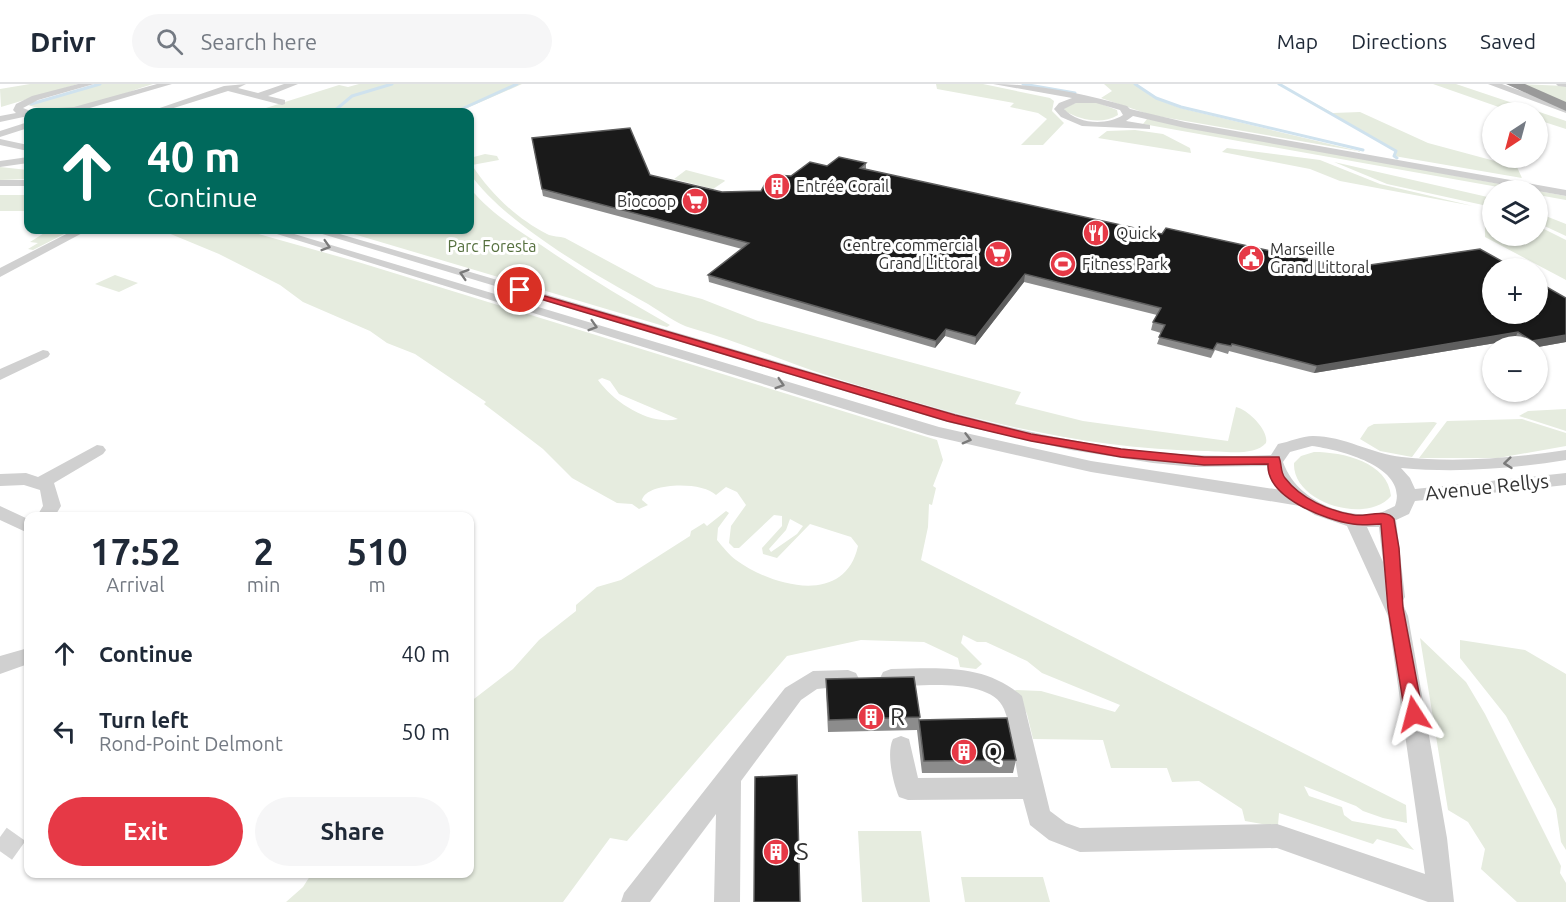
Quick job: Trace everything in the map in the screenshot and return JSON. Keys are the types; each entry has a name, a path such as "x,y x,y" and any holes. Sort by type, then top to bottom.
{"highway":[{"path":"1513,84 1566,108"}],"street":[{"path":"24,112 18,110 19,106 42,96 89,84"},
{"path":"89,108 167,84"},
{"path":"214,84 282,102"},
{"path":"166,108 241,84"},
{"path":"258,96 293,84"},
{"path":"1001,84 1096,100 1116,105 1128,112 1196,128 1566,193"},
{"path":"1001,84 1046,95 1061,105"},
{"path":"1493,84 1566,108"},
{"path":"1561,84 1566,84"},
{"path":"1061,105 1075,100 1096,100"},
{"path":"1061,105 1061,113 1075,120 1115,123 1482,186"},
{"path":"1115,123 1124,120 1128,112"},
{"path":"0,119 24,114"},
{"path":"4,133 24,127"},
{"path":"0,142 24,147"},
{"path":"0,164 24,161"},
{"path":"0,183 24,183"},
{"path":"0,190 24,190"},
{"path":"1548,198 1566,202"},
{"path":"0,273 74,234"},
{"path":"283,234 990,446 1104,469 1243,488 1300,500 1335,516 1354,520 1387,519 1403,510 1408,496 1399,477 1377,459 1344,446 1312,441 1283,448 1275,460 1274,469 1278,479 1300,500"},
{"path":"329,234 963,421 1031,438 1121,453 1218,462 1275,460"},
{"path":"0,375 44,354"},
{"path":"41,483 97,450"},
{"name":"Avenue Rellys","path":"1377,459 1418,465 1475,466 1566,455"},
{"path":"0,480 26,479 48,487 53,499 48,512"},
{"name":"Avenue Rellys","path":"1408,496 1566,479"},
{"path":"0,512 24,525"},
{"path":"634,902 793,694 813,680 971,677 998,687 1014,703 1040,817 1058,832 1080,840 1277,837 1441,897 1434,838 1395,608 1392,548 1387,519"},
{"path":"1354,520 1395,608"},
{"path":"0,666 24,657"},
{"path":"901,746 908,789 1033,788"},
{"path":"727,902 729,779"}],"green space":[{"path":"30,84 78,84 1,107 0,89"},
{"path":"97,84 153,84 74,108 39,108 28,105"},
{"path":"359,84 522,84 467,108 266,108 339,85 348,87"},
{"path":"936,84 983,84 1050,98 1054,101 1052,111 1064,123 1043,145 1021,145 1047,119 1038,113 1010,107 1014,103 937,89"},
{"path":"1104,84 1134,84 1154,98 1180,108 1363,152 1151,115 1101,98 1112,91"},
{"path":"1279,84 1333,113 1360,112 1428,143 1482,158 1482,168 1517,168 1522,178 1394,156 1396,151"},
{"path":"1433,84 1456,84 1510,102 1484,102"},
{"path":"1517,84 1566,86 1566,105"},
{"path":"1078,102 1096,102 1117,110 1118,115 1098,121 1077,117 1065,111 1064,108"},
{"path":"1548,115 1566,121 1566,129 1548,123"},
{"path":"1147,119 1482,181 1482,184 1143,124"},
{"path":"1135,130 1163,134 1190,148 1191,153 1098,138 1107,131"},
{"path":"1227,148 1320,160 1380,184 1473,206 1340,181 1310,169 1222,152"},
{"path":"485,154 497,156 499,160 474,165 474,157"},
{"path":"1334,162 1482,196 1482,205 1387,184"},
{"path":"0,167 24,170 24,179 0,180"},
{"path":"474,168 496,195 525,221 551,236 565,238 656,287 702,299 758,321 1021,392 1015,404 1083,421 1228,441 1236,407 1248,413 1258,422 1265,433 1266,443 1254,450 1237,452 1157,449 1063,437 970,417 814,371 675,321 577,263 528,229 486,193 474,179"},
{"path":"686,170 725,181 713,189 674,179"},
{"name":"Parc Foresta","path":"474,193 485,205 512,226 670,325 667,327 353,234 474,234"},
{"path":"1548,193 1566,196 1566,200 1548,197"},
{"path":"0,195 24,195 24,211 0,211"},
{"path":"1548,217 1566,224 1566,236 1548,228"},
{"path":"1548,231 1566,240 1566,280 1548,270 1548,258 1525,258 1502,246 1548,246"},
{"path":"43,234 64,234 33,250 28,249 38,243 30,242"},
{"path":"171,234 258,234 358,262 937,440 943,460 933,486 936,488 932,505 929,504 928,527 921,560 1406,805 1407,823 1363,811 1356,806 1304,786 1309,796 1342,807 1344,815 1352,821 1396,829 1414,850 1377,839 1373,844 1279,813 1278,825 1274,826 1245,821 1242,809 1199,781 1172,782 1167,768 1111,768 1103,740 1033,739 1027,714 1015,690 1041,691 1115,712 1120,705 1042,673 1027,661 986,642 977,642 963,635 961,643 982,664 976,669 960,667 958,658 924,642 861,640 787,656 627,841 610,838 563,902 286,902 303,887 309,878 474,878 474,699 513,669 539,640 576,611 576,605 597,587 621,580 690,536 691,531 704,523 707,526 726,511 729,513 718,528 717,540 733,558 751,570 787,583 806,586 823,584 839,577 851,565 858,546 851,537 810,524 777,558 763,554 762,548 782,526 782,516 774,515 739,548 734,548 729,543 731,526 746,505 737,492 726,487 716,495 700,487 664,487 646,494 642,500 648,505 639,509 632,504 617,503 572,478 543,449 484,404 486,402 415,354 387,343 370,331 303,302 280,285 219,254","holes":["602,378 610,381 619,394 678,419 656,419 633,410 613,396 598,380","790,519 803,526 797,534 771,552 769,549 786,530"]},
{"path":"115,275 138,283 119,292 95,284"},
{"path":"1566,409 1566,431 1519,416 1528,411"},
{"path":"1522,419 1566,433 1566,446 1498,458 1419,458 1447,421"},
{"path":"1437,423 1412,457 1380,451 1360,439 1368,427 1374,424"},
{"path":"1314,452 1350,457 1373,467 1388,484 1391,496 1380,505 1365,509 1349,509 1317,499 1305,489 1297,477 1294,463 1301,456"},
{"path":"1420,638 1466,682 1485,714 1561,866 1560,873 1566,883 1566,902 1517,902 1481,869 1485,849 1468,822 1448,810"},
{"path":"1460,640 1525,650 1566,674 1566,850 1561,842 1556,809 1506,716 1460,658"},
{"path":"858,831 921,831 930,902 862,902"},
{"path":"961,877 1043,877 1050,902 965,902"}],"building":[{"name":"Centre commercial Grand Littoral","path":"630,128 650,175 722,192 761,191 769,177 791,176 810,162 827,166 839,157 866,163 860,168 1162,234 1166,228 1349,268 1480,249 1496,258 1482,258 1482,324 1548,324 1548,288 1566,298 1566,335 1548,338 1548,336 1524,336 1518,332 1482,336 1482,338 1317,366 1232,344 1231,346 1217,343 1213,350 1159,337 1165,325 1153,322 1161,308 1025,274 976,337 946,329 936,341 708,275 749,243 542,189 532,138"},
{"name":"R","path":"914,677 920,717 829,720 826,679"},
{"name":"Q","path":"1007,718 1016,760 924,761 919,720"},
{"name":"S","path":"797,775 800,902 754,902 755,777"}],"waterway":[{"path":"31,104 100,84"},
{"path":"338,108 352,96 392,84"},
{"path":"464,108 517,84"},
{"path":"1023,84 1075,93"},
{"path":"1135,84 1156,98 1181,107 1363,150"},
{"path":"1279,84 1396,151 1394,156 1397,158"}],"tunnel":[{"path":"0,837 24,854"}],"place":[{"name":"Entrée Corail","path":"777,186"},
{"name":"Biocoop","path":"695,201"},
{"name":"Quick","path":"1096,233"},
{"name":"Centre commercial Grand Littoral","path":"998,254"},
{"name":"Marseille Grand Littoral","path":"1251,258"},
{"name":"Fitness Park","path":"1063,264"},
{"name":"R","path":"871,717"},
{"name":"Q","path":"964,752"},
{"name":"S","path":"776,852"}],"route":[{"path":"520,290 951,418 1031,438 1121,453 1204,461 1275,460 1274,469 1278,479 1287,490 1317,509 1354,520 1387,519 1392,548 1395,608 1414,714"}]}
